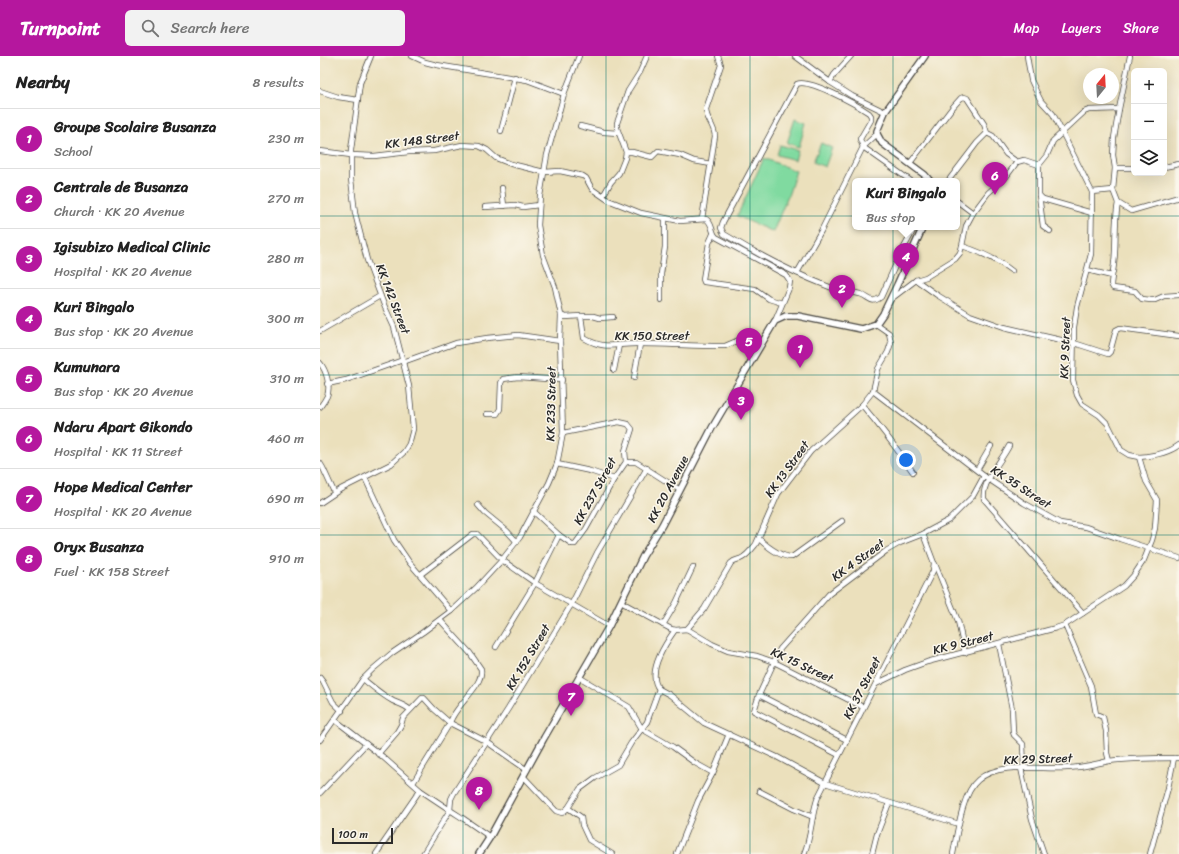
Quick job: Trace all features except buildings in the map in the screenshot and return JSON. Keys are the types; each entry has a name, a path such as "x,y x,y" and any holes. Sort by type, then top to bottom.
{"main road":[{"path":"925,56 885,112 877,127 877,134 882,143 910,163 927,178"},
{"path":"775,321 786,316 798,316 861,329 876,324 889,300 922,230"},
{"name":"KK 20 Avenue","path":"479,854 609,626 643,556 680,490 712,428 775,321"}],"street":[{"name":"KK 142 Street","path":"320,503 334,492 365,478 399,458 412,436 413,429 411,396 403,361 394,327 380,296 367,260 355,214 351,179 351,155 360,83 371,56"},
{"path":"412,56 425,62 437,65 515,77 540,84 564,94"},
{"name":"KK 233 Street","path":"320,740 373,669 392,653 451,611 476,588 502,560 517,542 549,483 557,464 563,433 560,341 561,316 555,287 542,255 538,225 539,205 544,172 564,94 579,56"},
{"path":"603,196 611,182 619,173 625,158 626,152 616,128 617,123 628,91 640,72 647,56"},
{"path":"718,56 721,65 706,109 707,117 715,130 702,219 709,221 713,234 709,243 703,279 704,282 754,289 769,299 782,303"},
{"path":"795,56 852,96 885,112"},
{"path":"830,82 852,56"},
{"name":"KK 9 Street","path":"876,684 905,670 927,662 999,644 1065,625 1124,586 1134,576 1149,549 1155,528 1157,500 1146,481 1139,456 1129,455 1121,450 1108,424 1099,415 1082,404 1077,395 1073,380 1074,343 1077,307 1091,254 1092,192 1053,114 1041,101 1031,80 1027,56"},
{"path":"1130,56 1119,109 1113,155 1115,168 1113,190 1118,203 1116,212 1116,241 1111,284 1113,288 1134,291 1142,299 1155,300 1164,296 1179,295"},
{"path":"501,131 515,77"},
{"path":"907,178 863,147 860,139 870,120 871,116 869,113 839,96 804,82 797,84 721,228 724,234 777,264 828,287 858,293 872,301 875,301 881,297 913,230"},
{"path":"320,91 338,97 358,100"},
{"path":"910,163 962,97 967,98 984,124 987,134"},
{"path":"1050,231 1043,226 1039,195 1039,165 1048,155 1053,141 1084,112 1089,110 1119,109"},
{"path":"580,126 604,132 618,133"},
{"path":"797,273 821,231 863,147 877,134"},
{"path":"987,134 993,136 1006,154 1017,162"},
{"path":"950,178 976,143 987,134"},
{"name":"KK 148 Street","path":"320,152 386,156 410,152 434,151 467,145 483,148 492,156 502,161 544,172 560,171 583,176 586,178 592,189 612,202 641,213 680,221 702,219"},
{"path":"626,152 652,157 655,156 656,152 680,155 694,161 711,164"},
{"path":"889,300 916,280 926,276 955,259 960,253 966,226 973,212 988,193 1006,177 1017,162 1024,160 1039,165"},
{"path":"1167,166 1179,164"},
{"path":"1115,168 1131,168"},
{"path":"502,188 504,206"},
{"path":"1092,192 1113,190"},
{"path":"1039,195 1044,199 1092,213"},
{"path":"1118,203 1131,211 1179,197"},
{"path":"960,203 973,212"},
{"path":"485,207 515,205 523,207 539,205"},
{"path":"661,300 660,274 665,247 665,219"},
{"path":"713,234 786,275 790,281 775,321"},
{"path":"962,246 983,253 1002,263 1012,272"},
{"path":"1087,270 1112,276"},
{"path":"916,280 970,315 1019,331 1027,331 1074,343 1108,354 1110,352 1116,330 1120,328 1179,336"},
{"path":"320,331 380,296"},
{"path":"561,316 594,316 600,318 613,317"},
{"name":"KK 150 Street","path":"581,316 584,338 599,344 613,346 640,344 725,346 739,340 761,344"},
{"name":"KK 13 Street","path":"687,629 704,609 731,563 752,550 759,540 778,494 811,451 862,405 873,391 878,370 888,352 891,343 889,333 876,324"},
{"path":"328,384 346,380 456,343 518,335 560,341"},
{"path":"634,378 640,344"},
{"path":"614,370 619,345"},
{"path":"320,363 324,368 328,384 328,394 320,407"},
{"path":"487,414 497,414 499,412 501,383 503,379 518,377 562,380"},
{"name":"KK 35 Street","path":"873,391 986,477 1024,503 1060,523 1086,527 1179,558"},
{"path":"862,405 875,420 878,427 890,440 913,472"},
{"name":"KK 237 Street","path":"559,535 572,544 577,543 614,479 626,462 625,451 632,429 628,424 616,422 563,433"},
{"path":"1139,456 1170,450 1179,445"},
{"path":"977,470 991,446"},
{"name":"KK 4 Street","path":"839,755 756,713 754,709 774,662 785,643 836,588 886,551 949,520 973,496 986,477 1005,455 1009,446"},
{"path":"626,462 636,462 680,490"},
{"path":"320,464 334,492"},
{"path":"557,464 590,471 614,479"},
{"name":"KK 152 Street","path":"423,854 450,810 451,799 454,793 571,605 597,553 647,468"},
{"path":"986,477 984,494 986,502 1083,613"},
{"path":"365,478 394,540 409,562 451,611"},
{"path":"478,505 484,513 507,531 517,542"},
{"path":"496,647 535,583 559,535 533,511"},
{"path":"759,540 771,549 788,557 792,557 842,521"},
{"path":"420,574 475,534 479,536 502,560 535,583 609,626"},
{"path":"923,534 958,621 964,653"},
{"name":"KK 37 Street","path":"804,854 813,827 813,818 817,802 825,783 932,574 934,563"},
{"path":"663,624 676,603 693,567"},
{"path":"621,602 675,630 687,629"},
{"path":"413,783 450,723 453,714 469,695 481,677 482,672 470,652 440,620"},
{"path":"1065,625 1091,686 1096,714 1103,717 1109,761"},
{"name":"KK 15 Street","path":"687,629 702,639 728,651 758,656 774,662 863,707"},
{"path":"675,630 662,650 655,672 655,685 670,695 700,720 796,767 825,783 889,804 959,824"},
{"path":"999,644 1012,709 1013,732 1023,744 1022,768 1032,819 1044,854"},
{"path":"580,677 629,707 642,729 713,773"},
{"path":"320,678 324,682 333,702 342,711"},
{"path":"364,680 386,697 405,705 410,710"},
{"path":"524,777 556,811 562,813 568,808 580,788 599,775 618,765 650,716 659,689"},
{"path":"759,695 847,740"},
{"path":"378,754 401,725 403,718 424,697 434,709 450,723 487,742 527,770"},
{"path":"335,720 420,790 490,837"},
{"path":"677,854 698,801 713,773 729,734"},
{"path":"320,793 366,744"},
{"path":"1150,854 1177,758"},
{"name":"KK 29 Street","path":"953,854 959,824 969,791 979,779 996,771 1022,768 1066,768 1130,759 1177,758"},
{"path":"376,854 420,790"},
{"path":"759,792 813,818"},
{"path":"872,854 877,834 889,804"},
{"path":"568,808 581,816 582,825 590,840 612,854"}],"green space":[{"path":"795,119 806,123 799,147 787,143"},
{"path":"821,143 832,148 825,167 813,162"},
{"path":"780,145 798,150 795,160 777,155"},
{"path":"764,158 796,171 789,193 773,232 737,216"}],"place":[{"name":"Ndaru Apart Gikondo","path":"995,195"},
{"name":"Kuri Bingalo","path":"906,276"},
{"name":"Centrale de Busanza","path":"842,308"},
{"name":"Kumunara","path":"749,361"},
{"name":"Groupe Scolaire Busanza","path":"800,368"},
{"name":"Igisubizo Medical Clinic","path":"741,420"},
{"name":"Hope Medical Center","path":"571,716"},
{"name":"Oryx Busanza","path":"479,810"}]}
